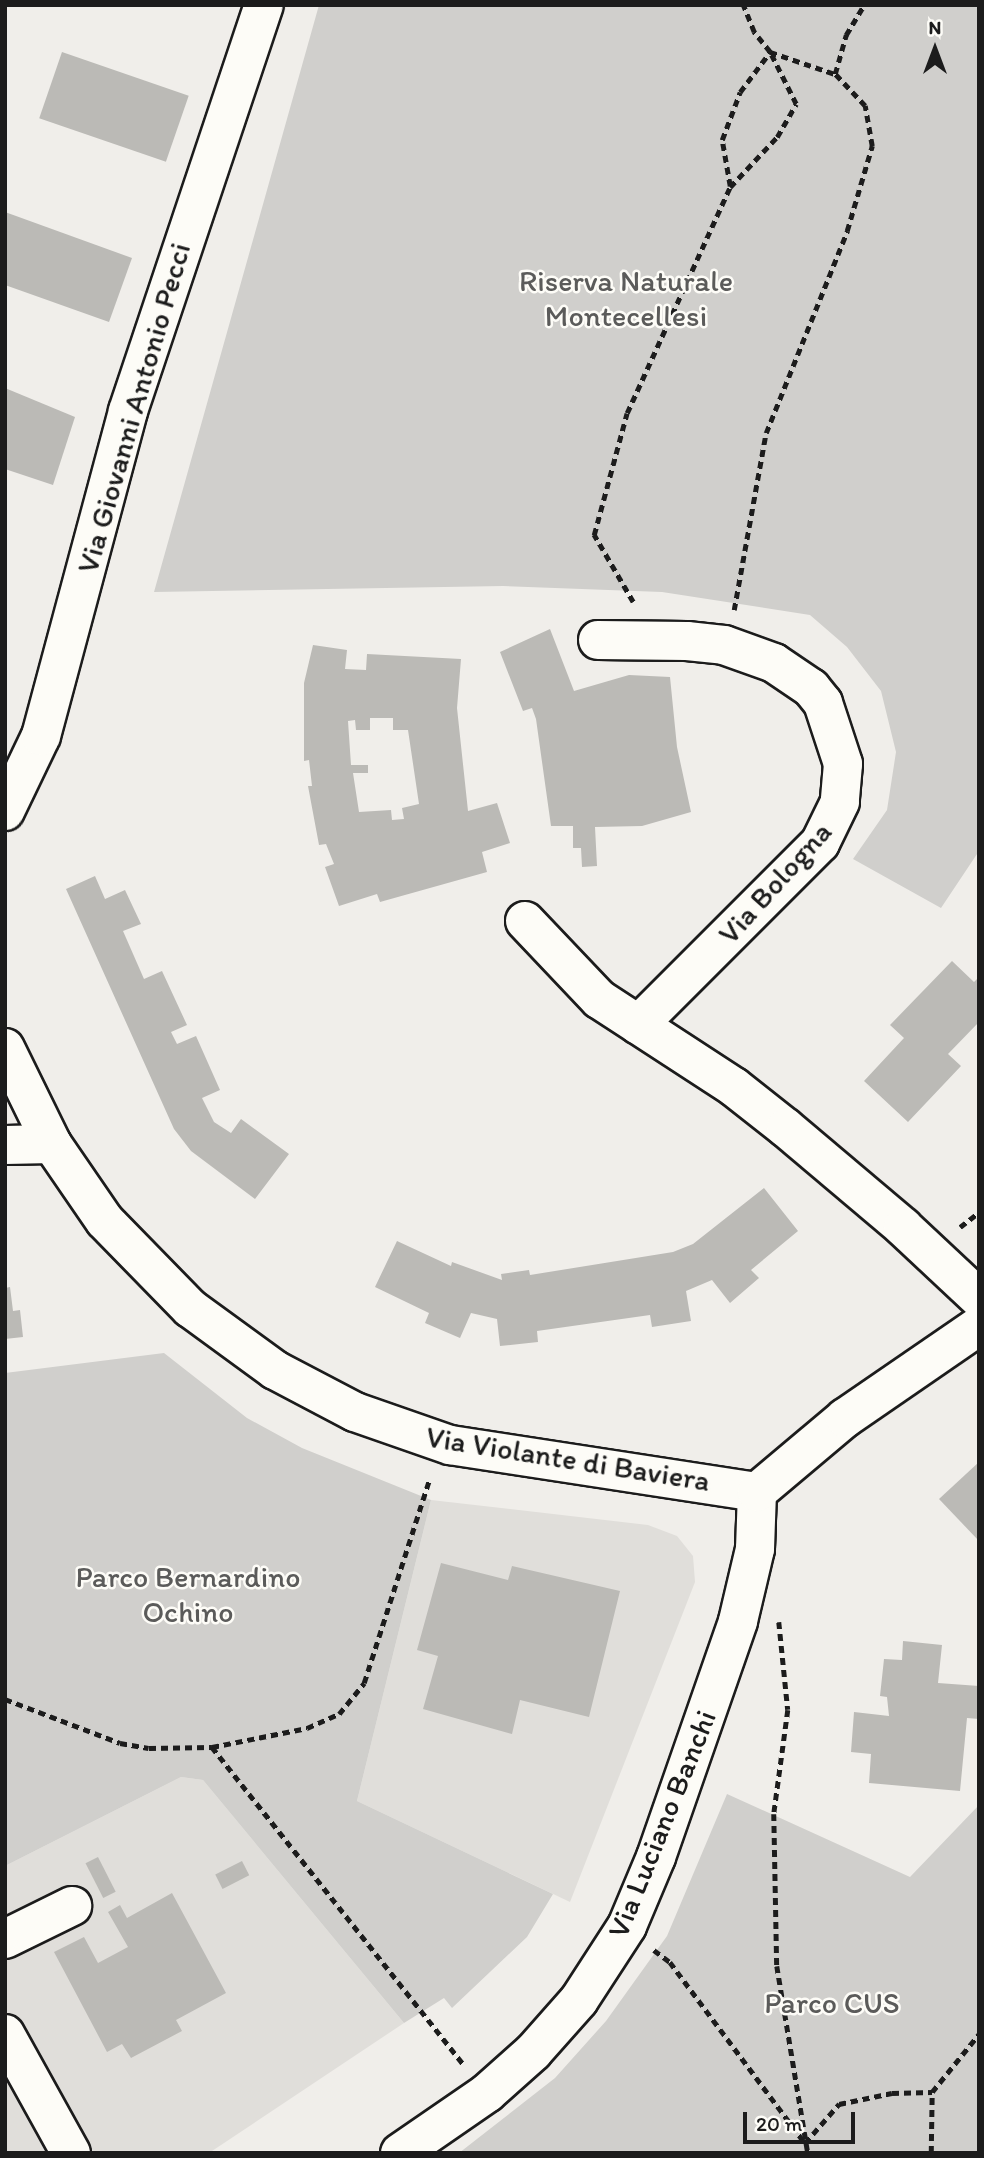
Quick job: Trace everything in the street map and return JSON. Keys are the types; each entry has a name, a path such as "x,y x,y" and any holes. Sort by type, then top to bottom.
{"street":[{"name":"Via Giovanni Antonio Pecci","path":"5,811 41,736 128,411 264,5"},
{"name":"Via Bologna","path":"598,640 657,639 724,645 774,663 811,688 823,703 843,764 840,802 828,831 805,859 638,1025"},
{"path":"525,921 573,976 638,1025 713,1073 786,1128 904,1227 979,1298"},
{"name":"Via Violante di Baviera","path":"5,1048 52,1144 97,1211 170,1290 246,1352 320,1395 390,1426 450,1445 757,1492"},
{"path":"5,1145 52,1144"},
{"path":"757,1492 854,1412 979,1326"},
{"name":"Via Luciano Banchi","path":"400,2153 487,2093 541,2044 589,1987 627,1926 656,1857 738,1621 755,1549 757,1492"},
{"path":"5,1938 72,1906"},
{"path":"5,2034 71,2153"}],"path":[{"path":"657,639 594,535 627,413 730,187 777,137 796,104 770,52 754,32 743,5"},
{"path":"835,74 846,35 864,5"},
{"path":"724,645 739,591 766,433 847,231 872,146 865,106 835,74 770,52"},
{"path":"730,187 722,140 740,92 770,52"},
{"path":"5,1699 120,1743 149,1748 212,1747 307,1728 339,1714 364,1683 429,1480"},
{"path":"778,1618 788,1710 774,1814 777,1966 808,2153"},
{"path":"212,1747 431,2024"},
{"path":"649,1947 670,1962 806,2143"},
{"path":"931,2153 932,2092 979,2034"},
{"path":"806,2143 839,2104 892,2093 932,2092"}],"shaded area":[{"path":"431,1500 648,1525 677,1536 693,1556 695,1582 570,1902 357,1801"},
{"path":"181,1777 203,1780 404,2023 209,2153 5,2153 5,1866"}],"green space":[{"name":"Riserva Naturale Montecellesi","path":"319,5 979,5 979,851 941,908 853,859 887,810 896,752 881,691 847,647 810,615 662,592 503,586 154,592"},
{"name":"Parco Bernardino Ochino","path":"164,1353 247,1418 302,1448 431,1500 357,1801 553,1894 527,1937 452,2008 444,1998 404,2023 203,1780 181,1777 5,1866 5,1373"},
{"name":"Parco CUS","path":"727,1794 910,1877 979,1805 979,2153 459,2153 555,2078 606,2021 667,1936"}],"building":[{"path":"62,52 189,96 166,162 39,118"},
{"path":"5,212 132,258 109,322 5,285"},
{"path":"5,388 75,417 53,485 5,469"},
{"path":"550,629 574,691 629,675 670,677 677,747 691,812 642,826 595,827 597,866 582,867 581,848 573,848 573,826 551,826 536,719 532,708 523,711 500,652"},
{"path":"313,645 347,650 345,669 366,670 367,654 461,659 457,708 468,811 497,803 510,843 482,852 487,872 380,902 377,894 339,906 325,867 334,864 326,844 319,845 308,786 312,786 309,760 304,761 304,683","holes":["370,718 393,718 393,730 408,730 419,804 402,808 404,819 392,820 391,810 359,812 353,773 368,773 368,765 351,765 348,721 355,720 356,730 370,730"]},
{"path":"95,876 105,899 125,890 141,924 123,931 144,979 162,971 187,1025 171,1032 177,1044 196,1036 220,1090 202,1098 214,1122 231,1133 241,1119 289,1154 255,1199 191,1151 174,1129 66,889"},
{"path":"952,961 974,982 979,977 979,1022 948,1054 961,1066 908,1122 864,1081 904,1038 890,1025"},
{"path":"764,1188 798,1231 751,1270 759,1278 730,1303 712,1280 686,1291 691,1321 652,1327 650,1315 537,1331 538,1342 500,1346 497,1319 471,1313 460,1338 425,1323 429,1313 375,1287 397,1241 451,1266 452,1262 502,1280 501,1274 529,1270 530,1275 673,1252 693,1244"},
{"path":"10,1287 13,1311 20,1310 23,1337 5,1339 5,1288"},
{"path":"979,1462 979,1541 939,1499"},
{"path":"441,1563 508,1580 512,1566 620,1591 589,1717 520,1700 512,1734 423,1709 438,1656 417,1650"},
{"path":"903,1641 942,1645 938,1683 979,1686 979,1719 967,1718 960,1791 869,1783 871,1754 851,1752 854,1712 889,1716 887,1697 880,1696 884,1659 902,1660"},
{"path":"98,1857 116,1892 103,1898 86,1863"},
{"path":"242,1861 249,1875 223,1889 215,1875"},
{"path":"172,1893 226,1993 176,2020 182,2031 131,2058 122,2044 107,2052 54,1952 84,1937 98,1963 128,1947 108,1912 120,1905 127,1918"}]}
